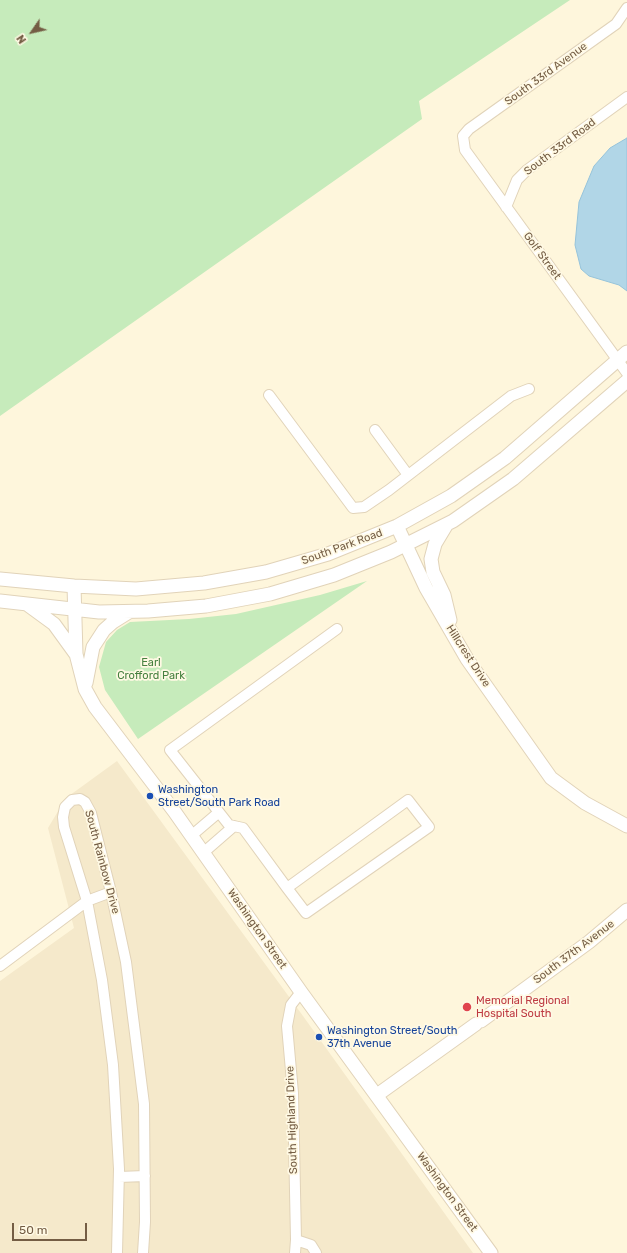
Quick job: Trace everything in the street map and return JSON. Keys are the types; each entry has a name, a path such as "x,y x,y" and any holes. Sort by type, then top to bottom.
{"street":[{"name":"South 33rd Avenue","path":"464,136 469,129 616,24 627,8"},
{"name":"South 33rd Road","path":"506,207 517,180 527,170 627,97"},
{"name":"Golf Street","path":"464,136 464,150 506,207 622,356 627,373"},
{"name":"South Park Road","path":"0,579 74,586 136,589 204,583 266,572 328,554 397,526 451,496 505,458 622,356"},
{"name":"South Park Road","path":"0,601 99,612 206,606 270,594 334,575 391,552 447,524 514,479 627,381"},
{"path":"269,395 353,508 364,507 511,396 529,389"},
{"path":"375,430 408,475"},
{"path":"447,524 435,544 432,559 433,572 444,594 455,638"},
{"name":"Hillcrest Drive","path":"397,526 426,588 467,659 551,778 585,804 627,826"},
{"name":"Washington Street","path":"74,586 73,608 76,654 85,689 104,721 138,763 301,992 491,1253"},
{"path":"26,604 54,624 76,654"},
{"path":"85,689 93,647 104,630 113,622 131,611"},
{"path":"287,888 408,800 429,827 306,913 287,888 243,828 229,825 218,813 170,750 337,629"},
{"name":"South Rainbow Drive","path":"117,1253 118,1177 113,1065 102,980 87,902 64,827 63,817 65,807 72,800 80,799 85,802 91,813 111,892 126,962 144,1104 145,1222 143,1253"},
{"path":"191,836 218,813"},
{"path":"203,853 234,826"},
{"path":"0,966 87,902 111,892"},
{"name":"South 37th Avenue","path":"377,1095 590,942 627,910"},
{"name":"South Highland Drive","path":"295,1253 293,1093 287,1026 291,1005 301,992"},
{"path":"118,1177 145,1176"},
{"path":"296,1240 311,1245 316,1253"}],"shaded area":[{"path":"117,761 303,1016 473,1253 0,1253 0,981 74,928 48,828 66,798"}],"green space":[{"path":"0,0 570,0 419,101 422,119 0,416"},
{"name":"Earl Crofford Park","path":"367,581 138,739 105,690 99,667 106,642 117,630 130,622 189,619 236,614 320,595"}],"water":[{"path":"627,138 627,291 619,285 589,276 581,269 575,245 579,202 594,166 610,148"}],"place":[{"name":"Washington Street/South Park Road","path":"150,796"},
{"name":"Memorial Regional Hospital South","path":"467,1007"},
{"name":"Washington Street/South 37th Avenue","path":"319,1037"}]}
